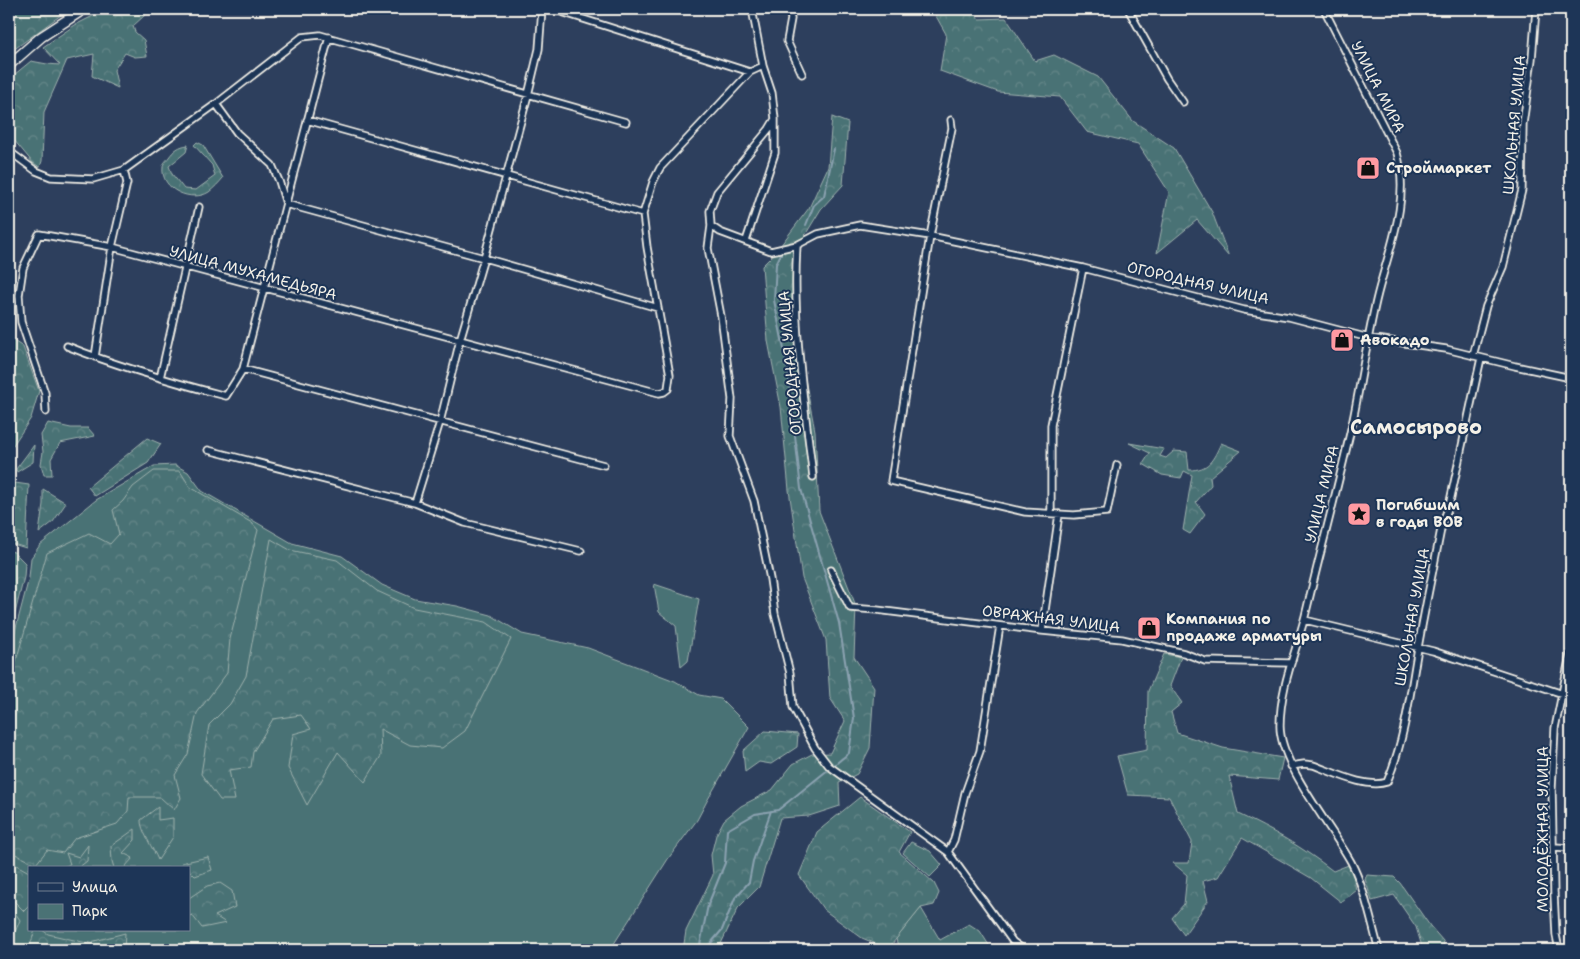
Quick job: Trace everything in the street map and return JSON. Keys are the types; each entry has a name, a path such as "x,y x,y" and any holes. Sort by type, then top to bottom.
{"street":[{"path":"9,65 42,37 84,9"},
{"path":"415,503 440,422 460,340 528,95 539,50 542,9"},
{"path":"552,9 750,72"},
{"path":"746,241 775,153 775,119 772,93 763,66 752,9"},
{"path":"789,9 792,19 787,41 802,74"},
{"path":"1128,9 1167,79 1183,102"},
{"name":"УЛИЦА МИРА","path":"1324,9 1397,153 1402,169 1400,209 1376,302 1353,419 1305,620 1290,663 1281,704 1280,729 1291,766 1352,864 1360,884 1379,950"},
{"name":"ШКОЛЬНАЯ УЛИЦА","path":"1473,356 1486,306 1503,267 1522,190 1523,124 1532,60 1536,9"},
{"path":"9,151 36,171 51,177 93,179 124,170 216,104 302,37 320,35 626,122"},
{"path":"67,346 160,378 226,396 243,369 329,37"},
{"path":"286,204 658,308 643,214 650,197 653,182 660,168 750,72 763,66"},
{"path":"216,104 237,133 272,165 286,204"},
{"path":"775,119 769,129 717,192 710,210 711,226 708,248 721,316 732,400 730,436 754,500 775,614 790,673 793,707 815,748 832,768 948,852 1013,942 1024,950"},
{"path":"307,120 643,214"},
{"path":"951,120 952,128 930,236 891,482 1025,512 1074,515 1107,512 1117,465"},
{"path":"95,357 112,247 127,183 124,170"},
{"path":"160,378 200,207"},
{"name":"ОГОРОДНАЯ УЛИЦА","path":"711,226 720,232 771,251 797,246 818,234 860,225 930,236 1083,268 1244,310 1289,317 1370,338 1446,349 1571,378"},
{"name":"УЛИЦА МУХАМЕДЬЯРА","path":"46,412 46,393 21,322 19,295 23,268 39,234 112,247 660,393 668,389 670,375 658,308"},
{"name":"ОГОРОДНАЯ УЛИЦА","path":"797,246 795,274 799,354 813,477"},
{"path":"1051,513 1051,424 1083,268"},
{"name":"ШКОЛЬНАЯ УЛИЦА","path":"1291,766 1313,765 1365,783 1378,785 1387,782 1394,766 1408,711 1442,524 1449,506 1481,358"},
{"path":"243,369 604,465"},
{"path":"208,450 415,503 465,523 581,551"},
{"path":"1042,631 1059,514"},
{"name":"ОВРАЖНАЯ УЛИЦА","path":"831,570 850,608 1122,639 1184,653 1205,661 1290,663"},
{"path":"1305,620 1433,651 1563,694"},
{"path":"948,852 954,840 965,793 980,751 1000,626"},
{"name":"МОЛОДЁЖНАЯ УЛИЦА","path":"1559,950 1555,918 1553,762 1555,728 1568,673 1571,650"},
{"path":"1554,847 1571,848"}],"green space":[{"path":"9,9 69,9 9,53"},
{"path":"107,9 133,9 145,15 133,26 135,32 144,40 147,56 135,57 125,53 114,70 118,88 92,76 94,54 67,60 44,112 42,161 40,167 33,163 9,134 9,79 31,61 60,65 43,47 75,25"},
{"path":"932,9 972,9 979,19 1006,18 1035,61 1054,55 1098,77 1133,121 1174,148 1212,212 1229,257 1197,220 1157,253 1169,192 1138,144 1087,132 1060,97 998,92 940,71 946,34"},
{"path":"832,117 848,123 843,185 821,209 793,255 795,292 801,358 815,431 819,511 856,606 854,657 874,687 870,748 857,774 839,783 840,806 809,816 780,818 759,887 738,908 718,950 683,950 686,931 713,875 711,855 716,835 724,820 741,806 772,790 793,764 812,754 830,753 845,721 830,698 826,640 802,578 789,490 781,407 768,341 762,266 774,254 809,208 828,167"},
{"path":"197,142 203,145 223,178 209,192 202,195 186,195 172,188 167,182 163,175 163,166 175,150 188,145 186,152 169,166 172,174 184,189 196,190 215,176 212,165 194,145"},
{"path":"13,269 15,302 9,309 9,270"},
{"path":"9,338 23,347 39,391 31,418 9,451"},
{"path":"48,423 71,428 88,428 95,436 60,443 51,459 52,475 44,475 41,464 43,452 41,435"},
{"path":"147,438 161,444 148,463 95,496 88,487"},
{"path":"1129,443 1164,449 1160,456 1166,458 1174,451 1187,452 1189,470 1196,470 1210,463 1221,443 1241,451 1210,477 1211,485 1196,502 1205,514 1190,534 1183,530 1192,475 1184,471 1181,478 1162,475 1143,464 1150,453"},
{"path":"34,445 33,462 17,472 16,469"},
{"path":"175,465 188,472 202,491 292,543 342,556 382,585 415,599 457,606 491,615 522,634 588,648 675,681 699,695 721,699 749,727 697,820 668,859 610,950 9,950 9,654 29,578 31,558 40,545 96,500 154,466"},
{"path":"154,471 180,471 190,487 252,523 258,530 230,639 227,673 197,713 188,754 175,775 181,798 174,810 160,797 129,797 128,811 117,824 75,838 63,853 47,850 36,864 9,851 9,708 12,675 47,553 89,533 110,544 119,534 113,510 123,501 133,487"},
{"path":"15,483 29,485 26,548 9,541 9,486"},
{"path":"43,489 66,503 53,522 39,533 43,504"},
{"path":"271,539 290,550 337,560 377,591 414,608 486,622 511,639 465,731 442,748 410,745 380,729 381,756 365,782 338,752 307,805 288,768 293,734 311,729 301,715 273,719 253,752 251,767 229,770 235,800 220,800 201,774 209,725 230,704 246,676"},
{"path":"9,551 14,552 25,563 24,577 9,637"},
{"path":"654,584 699,599 688,661 681,667 676,626 659,612"},
{"path":"1164,654 1181,657 1170,686 1182,703 1171,712 1177,733 1223,748 1283,758 1278,780 1229,776 1238,814 1287,840 1333,871 1351,864 1356,890 1341,902 1311,878 1242,838 1218,877 1203,881 1208,901 1184,935 1172,918 1184,904 1187,875 1173,863 1189,863 1192,842 1169,797 1128,795 1117,756 1147,750 1148,691"},
{"path":"765,731 798,734 797,747 771,764 759,762 745,772 743,751"},
{"path":"860,797 910,832 899,852 934,883 939,893 934,905 921,908 888,949 862,938 824,910 799,875 817,832"},
{"path":"158,807 158,820 173,818 173,837 158,860 145,834 141,820"},
{"path":"135,829 135,840 123,853 133,858 126,866 113,866 111,846"},
{"path":"911,842 930,851 942,865 930,877 903,853"},
{"path":"88,845 87,861 81,866 66,866 70,864 66,853 79,857"},
{"path":"208,857 212,870 195,876 190,871 190,866 184,866 181,863"},
{"path":"9,861 28,871 28,907 24,911 9,896"},
{"path":"1367,875 1394,877 1444,944 1438,950 1423,950 1416,927 1394,895 1372,901 1365,879"},
{"path":"220,883 232,891 235,907 215,916 226,923 202,928 192,915 190,916 190,897 207,886"},
{"path":"9,904 20,920 9,950"},
{"path":"921,908 940,940 969,924 980,931 992,950 899,950 896,939"},
{"path":"34,932 45,932 87,943 125,933 124,950 26,950 29,949"}],"waterway":[{"path":"806,225 814,205 824,196 834,149"},
{"path":"781,254 776,264 774,300 787,364 801,489 839,623 854,718 849,753 833,766"},
{"path":"699,950 708,905 725,863 727,830 755,814 778,810 829,769"},
{"path":"705,950 722,930 735,898 749,882 753,861 771,811"}],"place":[{"name":"Строймаркет","path":"1368,168"},
{"name":"Авокадо","path":"1342,340"},
{"name":"Погибшим в годы ВОВ","path":"1359,514"},
{"name":"Компания по продаже арматуры","path":"1149,628"}],"district":[{"name":"Самосырово","path":"1416,427"}]}
